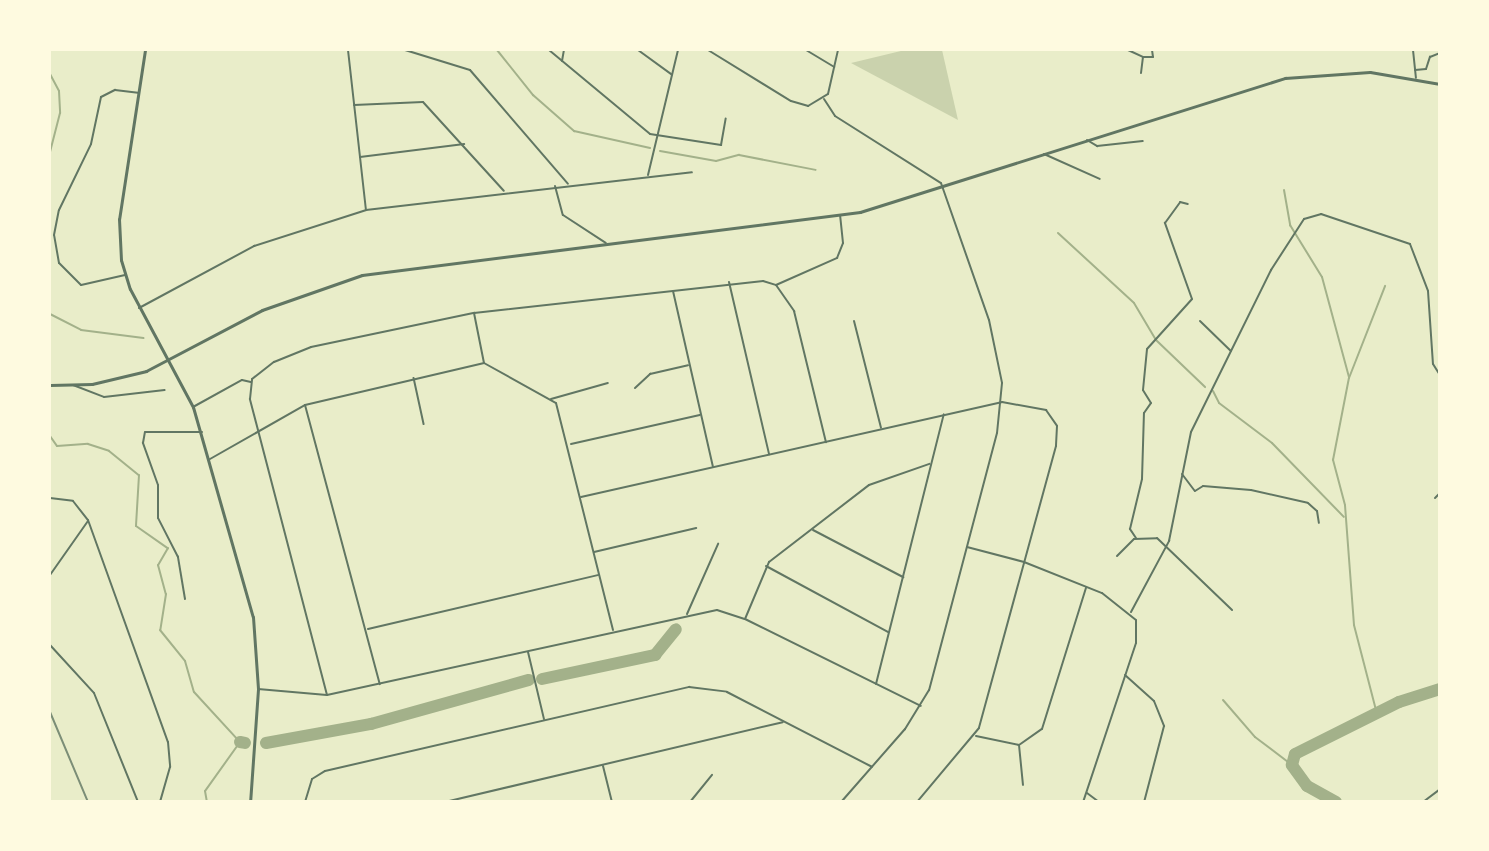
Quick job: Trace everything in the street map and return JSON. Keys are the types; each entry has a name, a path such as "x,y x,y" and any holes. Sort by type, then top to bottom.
{"street":[{"path":"144,50 119,219 125,275 139,308 193,407 210,459 252,617 258,688 250,801"},
{"path":"354,50 348,50 366,210"},
{"path":"405,50 470,70 568,184"},
{"path":"549,50 639,127 659,135 721,145 726,118"},
{"path":"562,61 564,50"},
{"path":"638,50 671,74"},
{"path":"648,175 678,50"},
{"path":"708,50 791,101 808,106 824,99 838,50"},
{"path":"806,50 834,67"},
{"path":"1128,50 1143,57 1153,57 1152,50"},
{"path":"1413,50 1416,78"},
{"path":"1415,70 1426,69 1430,57 1440,53"},
{"path":"1141,73 1143,57"},
{"path":"50,385 112,381 170,362 262,310 362,275 606,243 840,216 943,188 1286,78 1339,72 1416,78 1440,84"},
{"path":"125,275 81,285 63,272 54,235 59,210 91,144 101,97 115,90 138,93"},
{"path":"824,99 835,116 943,188 997,346 1002,402 967,547 921,706 872,767 841,801"},
{"path":"354,105 423,102 464,144 504,192"},
{"path":"1087,140 1097,146 1143,141"},
{"path":"360,157 464,144"},
{"path":"1044,154 1100,179"},
{"path":"139,308 254,246 366,210 555,185 692,172"},
{"path":"555,185 563,215 606,243"},
{"path":"1188,204 1180,202 1165,224 1192,299 1147,349 1143,390 1151,403 1144,414 1142,478 1130,530 1136,538 1168,545 1232,610"},
{"path":"1131,612 1168,545 1191,432 1289,238 1304,219 1321,214 1410,244 1428,291 1433,364 1440,375"},
{"path":"327,695 258,430 251,382 261,369 311,347 474,313 729,282 776,285 837,258 843,243 840,216"},
{"path":"729,282 769,454"},
{"path":"776,285 794,311 826,442"},
{"path":"673,290 688,365 713,467"},
{"path":"474,313 484,363"},
{"path":"854,321 881,428"},
{"path":"1200,321 1231,351"},
{"path":"210,459 305,405 484,363 551,399 570,444 580,497 613,630"},
{"path":"635,388 650,374 688,365"},
{"path":"193,407 242,380 251,382"},
{"path":"551,399 608,383"},
{"path":"73,385 104,397 165,390"},
{"path":"580,497 1002,402 1041,406 1057,426 1024,562 976,736 917,801"},
{"path":"305,405 380,684"},
{"path":"876,684 944,414"},
{"path":"570,444 700,415"},
{"path":"185,599 178,557 158,519 159,485 143,452 145,432 202,432"},
{"path":"745,619 765,566 884,477 930,464"},
{"path":"1182,474 1195,491 1203,486 1251,490 1308,504 1317,512 1318,523"},
{"path":"1435,498 1440,493"},
{"path":"50,498 73,501 88,520 168,742 170,767 160,801"},
{"path":"50,575 88,520"},
{"path":"594,552 696,528"},
{"path":"812,529 903,577"},
{"path":"1117,556 1136,538"},
{"path":"687,614 718,544"},
{"path":"967,547 1024,562 1086,588 1131,612 1138,633 1083,801"},
{"path":"765,566 888,632"},
{"path":"367,629 599,575"},
{"path":"976,736 1019,745 1042,729 1086,588"},
{"path":"258,688 327,695 613,630 717,610 745,619 921,706"},
{"path":"50,645 94,693 138,801"},
{"path":"528,650 544,719"},
{"path":"1125,675 1154,702 1164,726 1144,801"},
{"path":"305,801 312,779 326,771 544,719 704,686 783,722 872,767"},
{"path":"445,801 603,766 783,722"},
{"path":"1019,745 1023,785"},
{"path":"603,766 612,801"},
{"path":"690,801 711,775"},
{"path":"1423,801 1440,789"},
{"path":"1086,792 1099,801"}],"lane":[{"path":"414,378 423,424"}],"green space":[{"path":"905,50 942,50 958,120 851,63"}],"waterway":[{"path":"497,50 533,95 574,131 650,148"},
{"path":"50,74 59,91 60,113 50,152"},
{"path":"660,151 716,161 739,155 816,170"},
{"path":"1284,190 1290,225 1322,277 1349,377"},
{"path":"1058,233 1134,303 1156,340 1205,387"},
{"path":"1377,714 1354,625 1345,505 1333,460 1349,378 1385,286"},
{"path":"50,314 81,330 143,338"},
{"path":"1213,391 1219,403 1272,443 1344,517"},
{"path":"50,436 57,446 88,444 109,451 139,475 136,526 168,548 158,565 166,594 160,630 185,661 194,692 240,742 205,791 207,802"},
{"path":"542,679 655,655 676,629"},
{"path":"266,743 371,724 529,680"},
{"path":"1336,802 1307,786 1292,765 1295,754 1399,702 1440,689"},
{"path":"1223,700 1255,737 1292,765"},
{"path":"240,742 245,743"}],"railway":[{"path":"50,712 88,802"}]}
